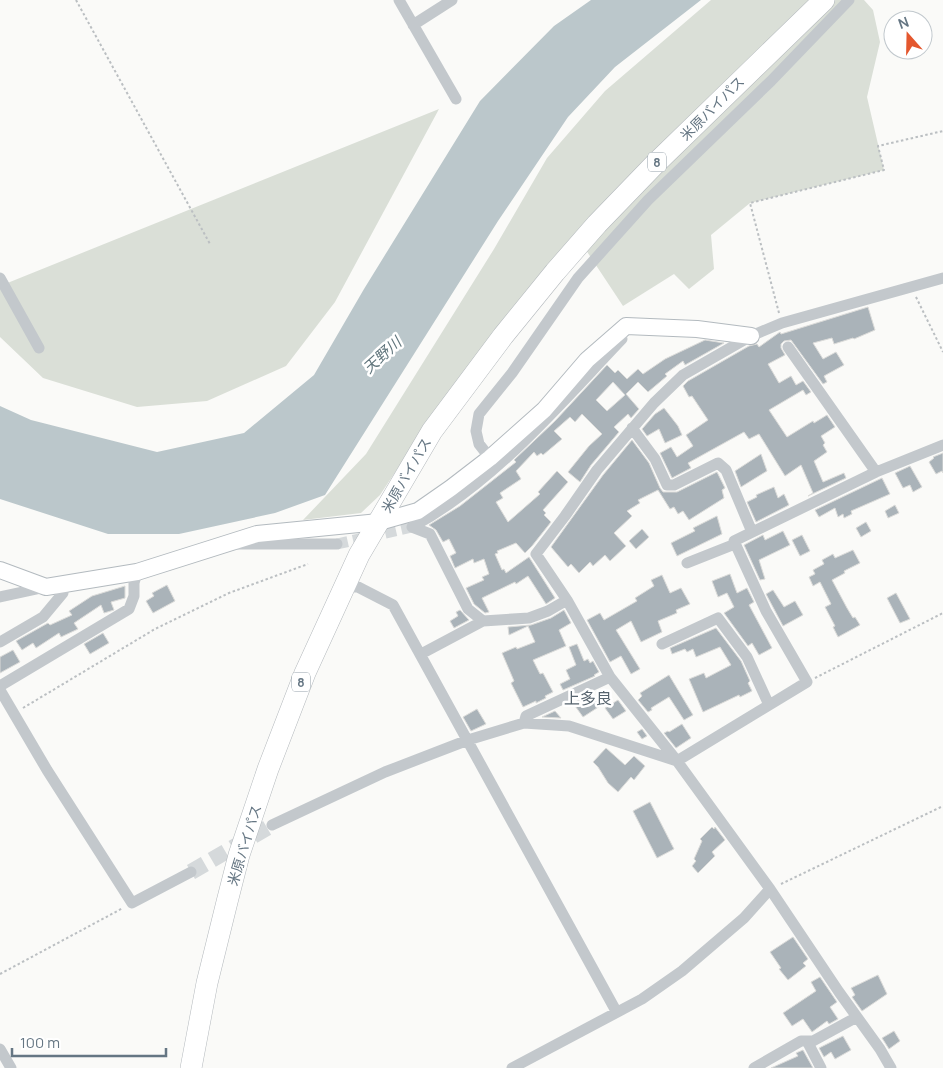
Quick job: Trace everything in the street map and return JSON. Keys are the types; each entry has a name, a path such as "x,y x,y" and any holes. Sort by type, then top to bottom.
{"highway":[{"name":"米原バイパス","path":"190,1068 208,983 239,855 268,769 305,673 359,555 432,431 503,336 597,224 708,112 824,0"}],"street":[{"path":"399,0 456,99"},
{"path":"414,25 452,0"},
{"path":"490,458 479,444 476,431 479,414 512,373 578,278 648,200 771,82 849,0"},
{"path":"0,278 40,348"},
{"path":"891,1068 880,1049 770,889 677,761 610,677 567,600 536,554 597,470 654,403 683,376 751,336 782,322 943,278"},
{"path":"483,621 468,609 430,534 412,527 432,516 488,474 549,416 623,337 626,326"},
{"path":"0,597 62,584 136,572 258,534 379,522 418,511 490,458 544,410 587,360 626,326 697,329 751,336"},
{"path":"788,347 876,472"},
{"path":"632,428 655,459 667,485 674,485 718,463 726,470 752,532"},
{"path":"272,825 385,772 468,740 524,723 569,726 677,761 806,682 766,611 734,541 876,472 943,444"},
{"path":"225,545 337,544"},
{"path":"687,563 735,544"},
{"path":"0,570 46,587"},
{"path":"136,572 134,596 129,609 0,688 47,770 132,903 191,872"},
{"path":"0,642 43,617 63,593 62,584"},
{"path":"345,587 358,587 393,604 616,1011"},
{"path":"421,654 483,621 529,618 548,611 567,600"},
{"path":"662,644 718,618 747,657 769,705"},
{"path":"524,723 526,716 610,677"},
{"path":"512,1068 616,1011 642,999 682,971 744,918 770,889"},
{"path":"754,1068 801,1041 813,1041 857,1017"},
{"path":"808,1041 821,1068"},
{"path":"0,1049 11,1068"}],"path":[{"path":"76,0 210,244"},
{"path":"782,322 750,203 884,170 878,146 943,130"},
{"path":"911,286 943,352"},
{"path":"14,714 155,629 229,593 308,564"},
{"path":"806,682 943,614"},
{"path":"770,889 943,806"},
{"path":"0,974 132,903"}],"shaded area":[{"path":"711,0 864,0 873,10 880,42 867,97 884,170 750,203 711,235 714,269 689,289 674,274 623,306 578,238 437,409 380,495 361,513 303,520 366,454 494,249 547,158 605,91"},
{"path":"439,109 335,302 286,366 207,401 137,407 43,378 0,337 0,286"}],"water":[{"name":"天野川","path":"591,0 701,0 615,67 568,117 498,221 325,495 275,513 179,534 108,534 0,499 0,406 31,420 157,452 244,433 314,375 364,289 480,101 554,26"}],"building":[{"path":"868,307 875,330 854,339 834,344 832,338 813,343 823,359 836,352 844,365 824,376 827,382 823,384 791,340 784,341 781,344 785,355 768,364 779,383 791,376 796,385 803,381 811,392 806,395 803,390 769,410 787,437 827,415 835,427 821,436 827,452 814,461 823,482 844,473 846,478 808,496 813,493 801,465 785,476 759,434 749,439 744,432 688,463 691,468 672,478 660,453 671,447 677,457 693,446 686,435 708,420 692,396 689,397 683,386 688,381 749,346 757,344 759,347 780,332 781,334"},
{"path":"705,340 724,343 685,365 683,361 665,374 667,376 648,392 638,382 626,394 639,409 631,418 628,414 614,427 619,432 591,465 580,482 568,472 589,446 602,434 582,414 575,422 570,417 554,431 562,439 543,455 541,453 537,456 534,452 516,471 521,479 500,493 503,498 496,502 508,522 540,494 538,492 557,471 568,482 543,510 546,513 544,515 551,522 525,553 516,543 497,551 498,553 495,554 502,570 504,569 506,573 529,557 555,598 546,604 528,576 516,584 515,582 482,598 489,612 485,613 474,604 466,588 484,580 482,577 489,574 484,559 474,563 473,559 455,568 450,556 456,553 449,539 443,542 436,530 429,525 460,506 516,462 514,460 555,421 607,365 615,373 618,370 627,379 638,369 643,374 665,359","holes":["613,382 625,395 607,411 596,400"]},
{"path":"664,408 678,426 682,435 665,443 659,429 647,436 642,429 655,414"},
{"path":"632,440 649,463 663,492 677,492 717,472 725,488 722,490 724,498 689,520 683,511 678,514 674,507 670,509 658,490 638,500 640,503 627,511 632,516 614,533 626,546 610,561 605,555 593,566 590,562 579,573 571,564 568,567 551,547 603,475"},
{"path":"943,453 943,473 942,471 936,474 929,462 933,457"},
{"path":"761,454 767,471 741,487 735,471"},
{"path":"910,466 922,487 913,492 910,485 903,488 895,473"},
{"path":"882,478 890,494 851,511 852,514 844,518 843,514 838,517 835,508 819,517 815,510"},
{"path":"774,487 778,498 784,494 789,505 756,522 747,502 757,497 756,495"},
{"path":"895,505 899,513 888,518 885,511"},
{"path":"717,516 722,534 677,556 671,543 695,531 693,528"},
{"path":"866,522 871,531 861,537 856,528"},
{"path":"642,529 649,537 636,549 629,541"},
{"path":"783,531 790,545 759,560 765,579 760,580 744,545 763,535 765,540"},
{"path":"802,535 810,551 800,556 792,540"},
{"path":"853,550 860,563 832,580 853,618 855,617 860,625 838,637 833,627 835,626 825,607 831,604 820,582 813,586 809,577 815,574 813,570 824,564 822,560 833,554 835,558"},
{"path":"730,574 737,593 747,588 754,602 749,605 772,648 759,655 752,643 748,646 724,613 734,607 727,593 718,597 712,581"},
{"path":"662,575 670,593 681,588 690,604 676,610 677,613 658,621 662,632 641,642 631,621 616,630 640,669 631,674 621,656 610,662 587,620 600,613 604,620 637,601 635,598 654,586 651,580"},
{"path":"167,585 175,601 153,613 146,601 154,596 152,593"},
{"path":"125,586 125,598 111,602 114,610 104,613 101,605 74,623 78,629 61,637 59,633 36,648 33,643 22,650 16,641 48,623 50,625 72,615 69,611 92,596"},
{"path":"773,590 784,607 795,601 803,615 783,626 766,594"},
{"path":"896,593 910,619 900,623 887,598"},
{"path":"460,610 469,620 454,628 450,621 458,616 456,612"},
{"path":"564,610 571,623 559,630 566,646 533,660 540,674 543,673 553,692 536,703 536,701 523,707 511,683 514,681 502,653 535,642 528,626 509,635 508,627 531,625 551,618"},
{"path":"716,628 741,661 750,681 748,683 752,691 703,712 689,679 704,673 706,678 731,665 720,647 696,657 693,649 687,652 685,649 672,654 670,648"},
{"path":"103,633 109,643 90,654 84,644"},
{"path":"577,644 584,661 588,659 590,663 593,661 599,672 595,676 563,690 560,684 570,679 566,670 576,665 569,647"},
{"path":"13,650 20,662 0,673 0,657"},
{"path":"669,675 693,715 684,720 669,697 651,708 652,710 648,712 638,700 642,696 640,693"},
{"path":"592,694 600,706 583,717 573,703"},
{"path":"618,700 626,711 613,719 605,708"},
{"path":"477,709 486,724 471,731 463,717"},
{"path":"555,711 561,718 542,717"},
{"path":"682,724 691,738 676,748 664,733"},
{"path":"642,729 647,736 642,739 637,732"},
{"path":"606,748 625,765 634,756 645,766 634,780 631,777 618,792 608,783 593,762"},
{"path":"650,802 674,849 657,858 633,811"},
{"path":"712,827 714,829 715,827 725,840 712,852 715,856 698,873 692,866 696,861 694,859 702,841 700,839"},
{"path":"793,937 808,959 803,963 806,966 788,980 779,969 781,968 770,952"},
{"path":"878,975 887,994 862,1011 852,997 855,995 851,988"},
{"path":"820,977 837,1002 830,1007 838,1019 829,1024 827,1021 812,1032 803,1019 792,1026 783,1013 816,991 811,982"},
{"path":"894,1031 900,1041 889,1049 882,1038"},
{"path":"843,1036 851,1050 835,1059 831,1052 824,1057 819,1048"},
{"path":"803,1050 813,1068 771,1068 798,1056 796,1053"}],"tunnel":[{"path":"337,544 412,527"},
{"path":"191,872 272,825"}],"district":[{"name":"上多良","path":"588,698"}]}
